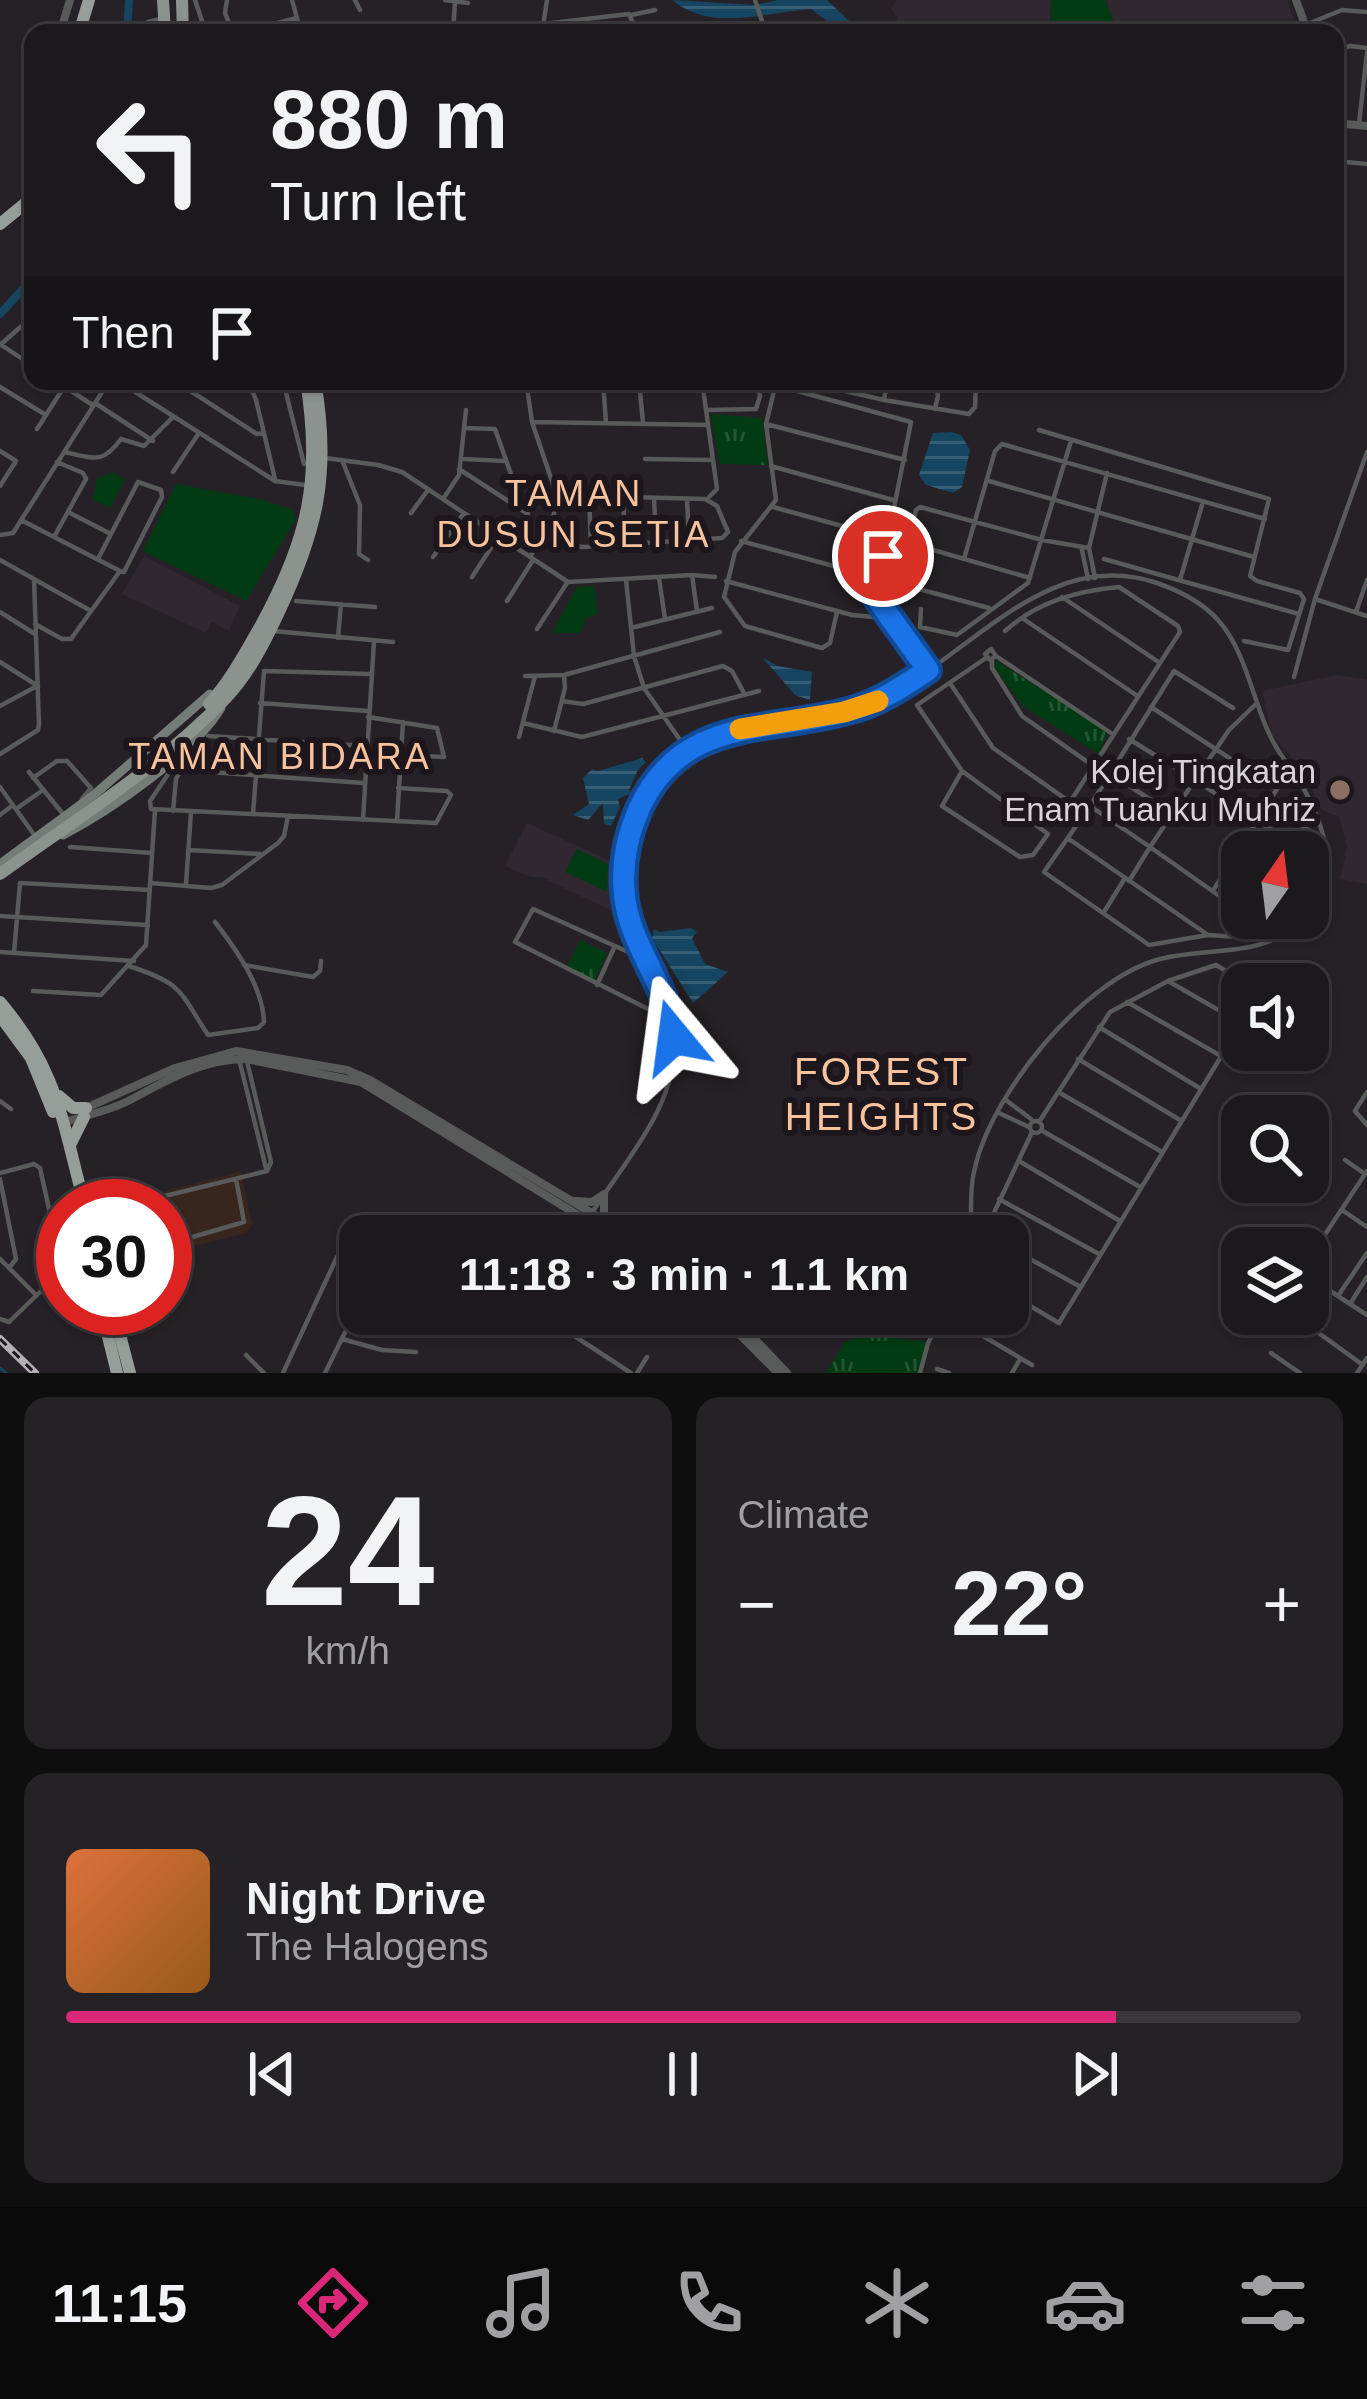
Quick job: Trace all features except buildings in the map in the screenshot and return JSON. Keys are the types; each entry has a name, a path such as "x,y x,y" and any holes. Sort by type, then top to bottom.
{"highway":[{"path":"0,228 24,205"},
{"path":"0,1002 33,1042 67,1105 85,1113 70,1151"},
{"path":"0,1016 22,1043 46,1090 73,1179"},
{"path":"53,1084 76,1179"},
{"path":"108,1335 117,1373"},
{"path":"120,1335 130,1373"}],"main road":[{"path":"0,869 204,709 247,650 300,544 312,486 311,390"},
{"path":"0,869 110,810 165,770 218,714 272,626 305,557 319,509 325,458 312,390"},
{"path":"0,869 183,721 247,650"},
{"path":"0,869 139,773 226,698"}],"street":[{"path":"292,0 299,24"},
{"path":"356,0 360,10"},
{"path":"445,0 468,3"},
{"path":"547,0 543,24 655,10"},
{"path":"756,3 766,0"},
{"path":"1338,0 1342,10"},
{"path":"1316,24 1342,10 1367,12"},
{"path":"146,12 148,22 156,24"},
{"path":"629,24 631,15"},
{"path":"272,24 297,18"},
{"path":"1363,125 1367,50"},
{"path":"0,344 24,325"},
{"path":"0,386 46,415"},
{"path":"37,429 62,390"},
{"path":"69,390 153,441"},
{"path":"0,535 9,537 103,390"},
{"path":"132,390 275,481 312,486"},
{"path":"189,390 257,434 264,433"},
{"path":"251,390 275,481"},
{"path":"285,390 304,464"},
{"path":"507,601 554,514 555,495 532,422 527,390"},
{"path":"602,390 606,423"},
{"path":"640,390 643,424"},
{"path":"703,390 717,489 705,499"},
{"path":"706,410 756,409 758,390"},
{"path":"775,390 766,424 776,500 731,559 726,601 740,622 795,643 827,647 837,612"},
{"path":"790,390 911,422 877,599 928,670"},
{"path":"841,390 973,412 975,390"},
{"path":"884,400 886,390"},
{"path":"935,409 937,390"},
{"path":"443,499 459,469 466,410"},
{"path":"121,439 138,447 153,441 174,417"},
{"path":"64,452 98,458 109,455 121,439 119,419"},
{"path":"532,422 708,425"},
{"path":"766,424 905,460"},
{"path":"464,428 495,429 519,497 516,506"},
{"path":"1039,430 1265,496 1270,505 1252,579 1303,595 1288,650 1244,641"},
{"path":"173,472 200,434"},
{"path":"922,609 920,627 957,635 1024,587 1071,440"},
{"path":"964,559 995,451 1002,444 1265,519"},
{"path":"0,452 16,461 0,486"},
{"path":"1294,677 1367,452"},
{"path":"325,458 402,472 568,582 692,575 715,578"},
{"path":"460,459 506,461"},
{"path":"646,459 712,460"},
{"path":"342,460 360,506 359,554 368,560"},
{"path":"54,537 86,476 57,461"},
{"path":"771,466 895,501"},
{"path":"459,469 528,514"},
{"path":"1091,579 1086,549 1106,473"},
{"path":"986,481 1254,557"},
{"path":"35,624 69,640 122,572 162,497 160,490 138,482 98,559"},
{"path":"411,513 428,490"},
{"path":"546,527 571,544 591,546 727,536 717,506 705,499 555,495"},
{"path":"589,496 591,546"},
{"path":"623,497 626,544"},
{"path":"654,498 656,542"},
{"path":"687,499 689,539"},
{"path":"1180,580 1203,502"},
{"path":"773,507 886,538"},
{"path":"896,581 920,507 1086,549"},
{"path":"68,512 111,534"},
{"path":"433,557 464,513"},
{"path":"21,520 122,572"},
{"path":"472,577 499,536"},
{"path":"741,542 992,609"},
{"path":"909,543 1030,578"},
{"path":"1086,549 1092,561 1091,579"},
{"path":"1104,559 1299,614"},
{"path":"0,560 91,611"},
{"path":"692,575 697,611"},
{"path":"1118,576 1119,587"},
{"path":"590,1215 657,1110 669,1082 674,1037 666,998 631,931 623,874 641,806 661,775 687,750 726,733 857,709 892,694 1040,592 1118,576 1160,584 1208,609 1229,635 1271,743 1298,778 1323,831"},
{"path":"626,578 634,656 644,688 687,750"},
{"path":"658,578 665,619"},
{"path":"0,754 38,730 34,579"},
{"path":"1356,612 1367,580"},
{"path":"726,581 837,612 864,617 886,612"},
{"path":"538,628 568,582"},
{"path":"950,683 993,748 1070,802 1180,632 1178,626 1119,587 1062,597 1004,631"},
{"path":"1062,597 1160,663"},
{"path":"1316,599 1367,616"},
{"path":"296,601 375,607"},
{"path":"338,638 341,604"},
{"path":"631,628 712,608"},
{"path":"0,612 35,634"},
{"path":"1022,618 1138,697"},
{"path":"272,626 279,633 393,642"},
{"path":"525,676 564,675 720,632"},
{"path":"978,635 1022,716 1094,766"},
{"path":"363,820 374,641"},
{"path":"962,771 942,806 1020,856 1034,855 1048,834 962,771 917,705 990,656"},
{"path":"990,656 1114,734"},
{"path":"0,662 38,686"},
{"path":"562,701 583,704 723,666 732,671 744,693"},
{"path":"254,814 262,674 269,668 371,674"},
{"path":"1221,936 1149,945 1043,872 1176,670 1233,708"},
{"path":"554,731 564,675"},
{"path":"519,737 535,676"},
{"path":"0,706 38,686"},
{"path":"523,723 582,737 759,691"},
{"path":"260,703 435,726 444,757 400,755"},
{"path":"1104,912 1216,747 1256,704"},
{"path":"1151,706 1274,784 1276,795 1254,831"},
{"path":"397,821 403,722"},
{"path":"208,736 366,746"},
{"path":"1130,739 1274,831"},
{"path":"0,869 91,790 63,760 31,775 63,814"},
{"path":"165,770 150,800 155,810 436,823 450,792 398,788"},
{"path":"173,811 181,770 364,783"},
{"path":"1110,773 1172,814"},
{"path":"0,787 36,837"},
{"path":"0,815 43,790"},
{"path":"1270,804 1310,831"},
{"path":"1090,806 1221,895"},
{"path":"33,991 101,995 146,945 155,810"},
{"path":"186,885 190,812"},
{"path":"14,953 17,886 25,882 217,887 284,836 289,816"},
{"path":"1067,838 1208,935"},
{"path":"70,847 152,853"},
{"path":"188,850 262,854"},
{"path":"1214,889 1221,880"},
{"path":"634,955 533,909 515,941 658,1014"},
{"path":"0,916 148,925"},
{"path":"0,952 131,964 179,989 206,1033 258,1028 264,1014 244,964 215,922"},
{"path":"972,1215 974,1172 985,1138 1062,1021 1114,979 1162,959 1262,946 1281,939"},
{"path":"597,985 614,948"},
{"path":"244,964 313,977 319,974 320,961"},
{"path":"993,1215 1034,1126 1060,1094 1110,1012 1168,981 1216,965 1221,968"},
{"path":"1168,981 1221,1010"},
{"path":"646,1007 666,998"},
{"path":"1127,1002 1221,1055"},
{"path":"1099,1027 1201,1089"},
{"path":"1029,1305 1059,1323 1221,1058"},
{"path":"192,1190 267,1171 271,1162 243,1059"},
{"path":"243,1059 361,1082 586,1215"},
{"path":"63,1120 175,1068 243,1059 362,1076 568,1198 587,1215"},
{"path":"1078,1059 1180,1120"},
{"path":"1367,1092 1355,1111 1367,1125"},
{"path":"1060,1094 1162,1152"},
{"path":"0,1101 11,1108"},
{"path":"1007,1101 1034,1126"},
{"path":"999,1113 1034,1126 1141,1187"},
{"path":"1304,1226 1321,1237 1366,1173 1345,1160"},
{"path":"1019,1161 1120,1222"},
{"path":"9,1268 16,1259 0,1174 37,1165 41,1179"},
{"path":"192,1237 244,1222 236,1179"},
{"path":"568,1198 583,1203 604,1194"},
{"path":"604,1194 605,1215"},
{"path":"999,1198 1100,1254"},
{"path":"1342,1210 1367,1227"},
{"path":"1338,1296 1367,1253"},
{"path":"283,1373 337,1257"},
{"path":"0,1259 36,1295 3,1321"},
{"path":"1029,1259 1079,1286"},
{"path":"1350,1304 1367,1277"},
{"path":"1329,1290 1367,1316"},
{"path":"326,1373 344,1335"},
{"path":"574,1335 634,1373 647,1357"},
{"path":"741,1335 783,1373"},
{"path":"750,1335 783,1373"},
{"path":"920,1373 932,1335"},
{"path":"980,1335 1033,1366"},
{"path":"1324,1335 1365,1361 1357,1373"},
{"path":"342,1339 392,1352 416,1352"},
{"path":"1271,1352 1300,1373"},
{"path":"246,1355 264,1373"},
{"path":"1012,1373 1021,1358"},
{"path":"937,1370 949,1373"}],"shaded area":[{"path":"897,0 1051,0 1050,24 896,24 891,8"},
{"path":"1106,0 1287,0 1296,24 1114,24"},
{"path":"144,556 240,606 229,631 212,622 206,633 122,594"},
{"name":"Kolej Tingkatan Enam Tuanku Muhriz","path":"1337,675 1367,679 1367,884 1340,879 1347,847 1339,817 1322,810 1302,770 1272,734 1262,691"},
{"path":"527,823 613,862 614,912 541,877 505,866"},
{"path":"241,1171 252,1224 247,1233 192,1246 192,1184"}],"green space":[{"path":"1051,0 1106,0 1114,24 1050,24"},
{"path":"711,414 762,418 768,465 720,464"},
{"path":"112,472 125,479 110,508 93,500 97,479"},
{"path":"176,484 293,510 296,519 246,601 143,551"},
{"path":"594,586 598,614 586,618 580,633 552,633 577,587"},
{"path":"996,661 1108,731 1099,754 1024,707 994,667"},
{"path":"577,849 608,864 607,892 565,872"},
{"path":"580,940 607,953 593,983 566,969"},
{"path":"861,1336 927,1341 918,1373 826,1373 845,1342"}],"water":[{"path":"672,0 755,5 827,0 852,24 831,24 811,9 722,18 688,10"},
{"path":"933,433 961,435 970,450 962,487 953,493 926,485 919,475"},
{"path":"762,657 777,666 812,672 810,700 795,695"},
{"path":"642,758 646,762 638,770 629,790 632,793 618,799 620,807 611,826 604,824 603,803 588,820 573,815 589,804 583,778 592,769"},
{"path":"654,929 697,932 692,938 705,964 728,972 693,1003 652,938"}],"waterway":[{"path":"128,24 129,0"},
{"path":"0,314 24,288"},
{"path":"0,1368 6,1373"}],"railway":[{"path":"0,1339 35,1373"}],"slow traffic":[{"path":"740,729 844,712 878,701"}],"place":[{"name":"Kolej Tingkatan Enam Tuanku Muhriz","path":"1340,790"}],"district":[{"name":"TAMAN DUSUN SETIA","path":"574,514"},
{"name":"TAMAN BIDARA","path":"280,756"},
{"name":"FOREST HEIGHTS","path":"882,1094"}],"route":[{"path":"674,1037 670,1008 631,931 626,910 625,857 641,806 661,775 700,742 747,728 857,709 892,694 928,670 877,599 883,556"}]}
